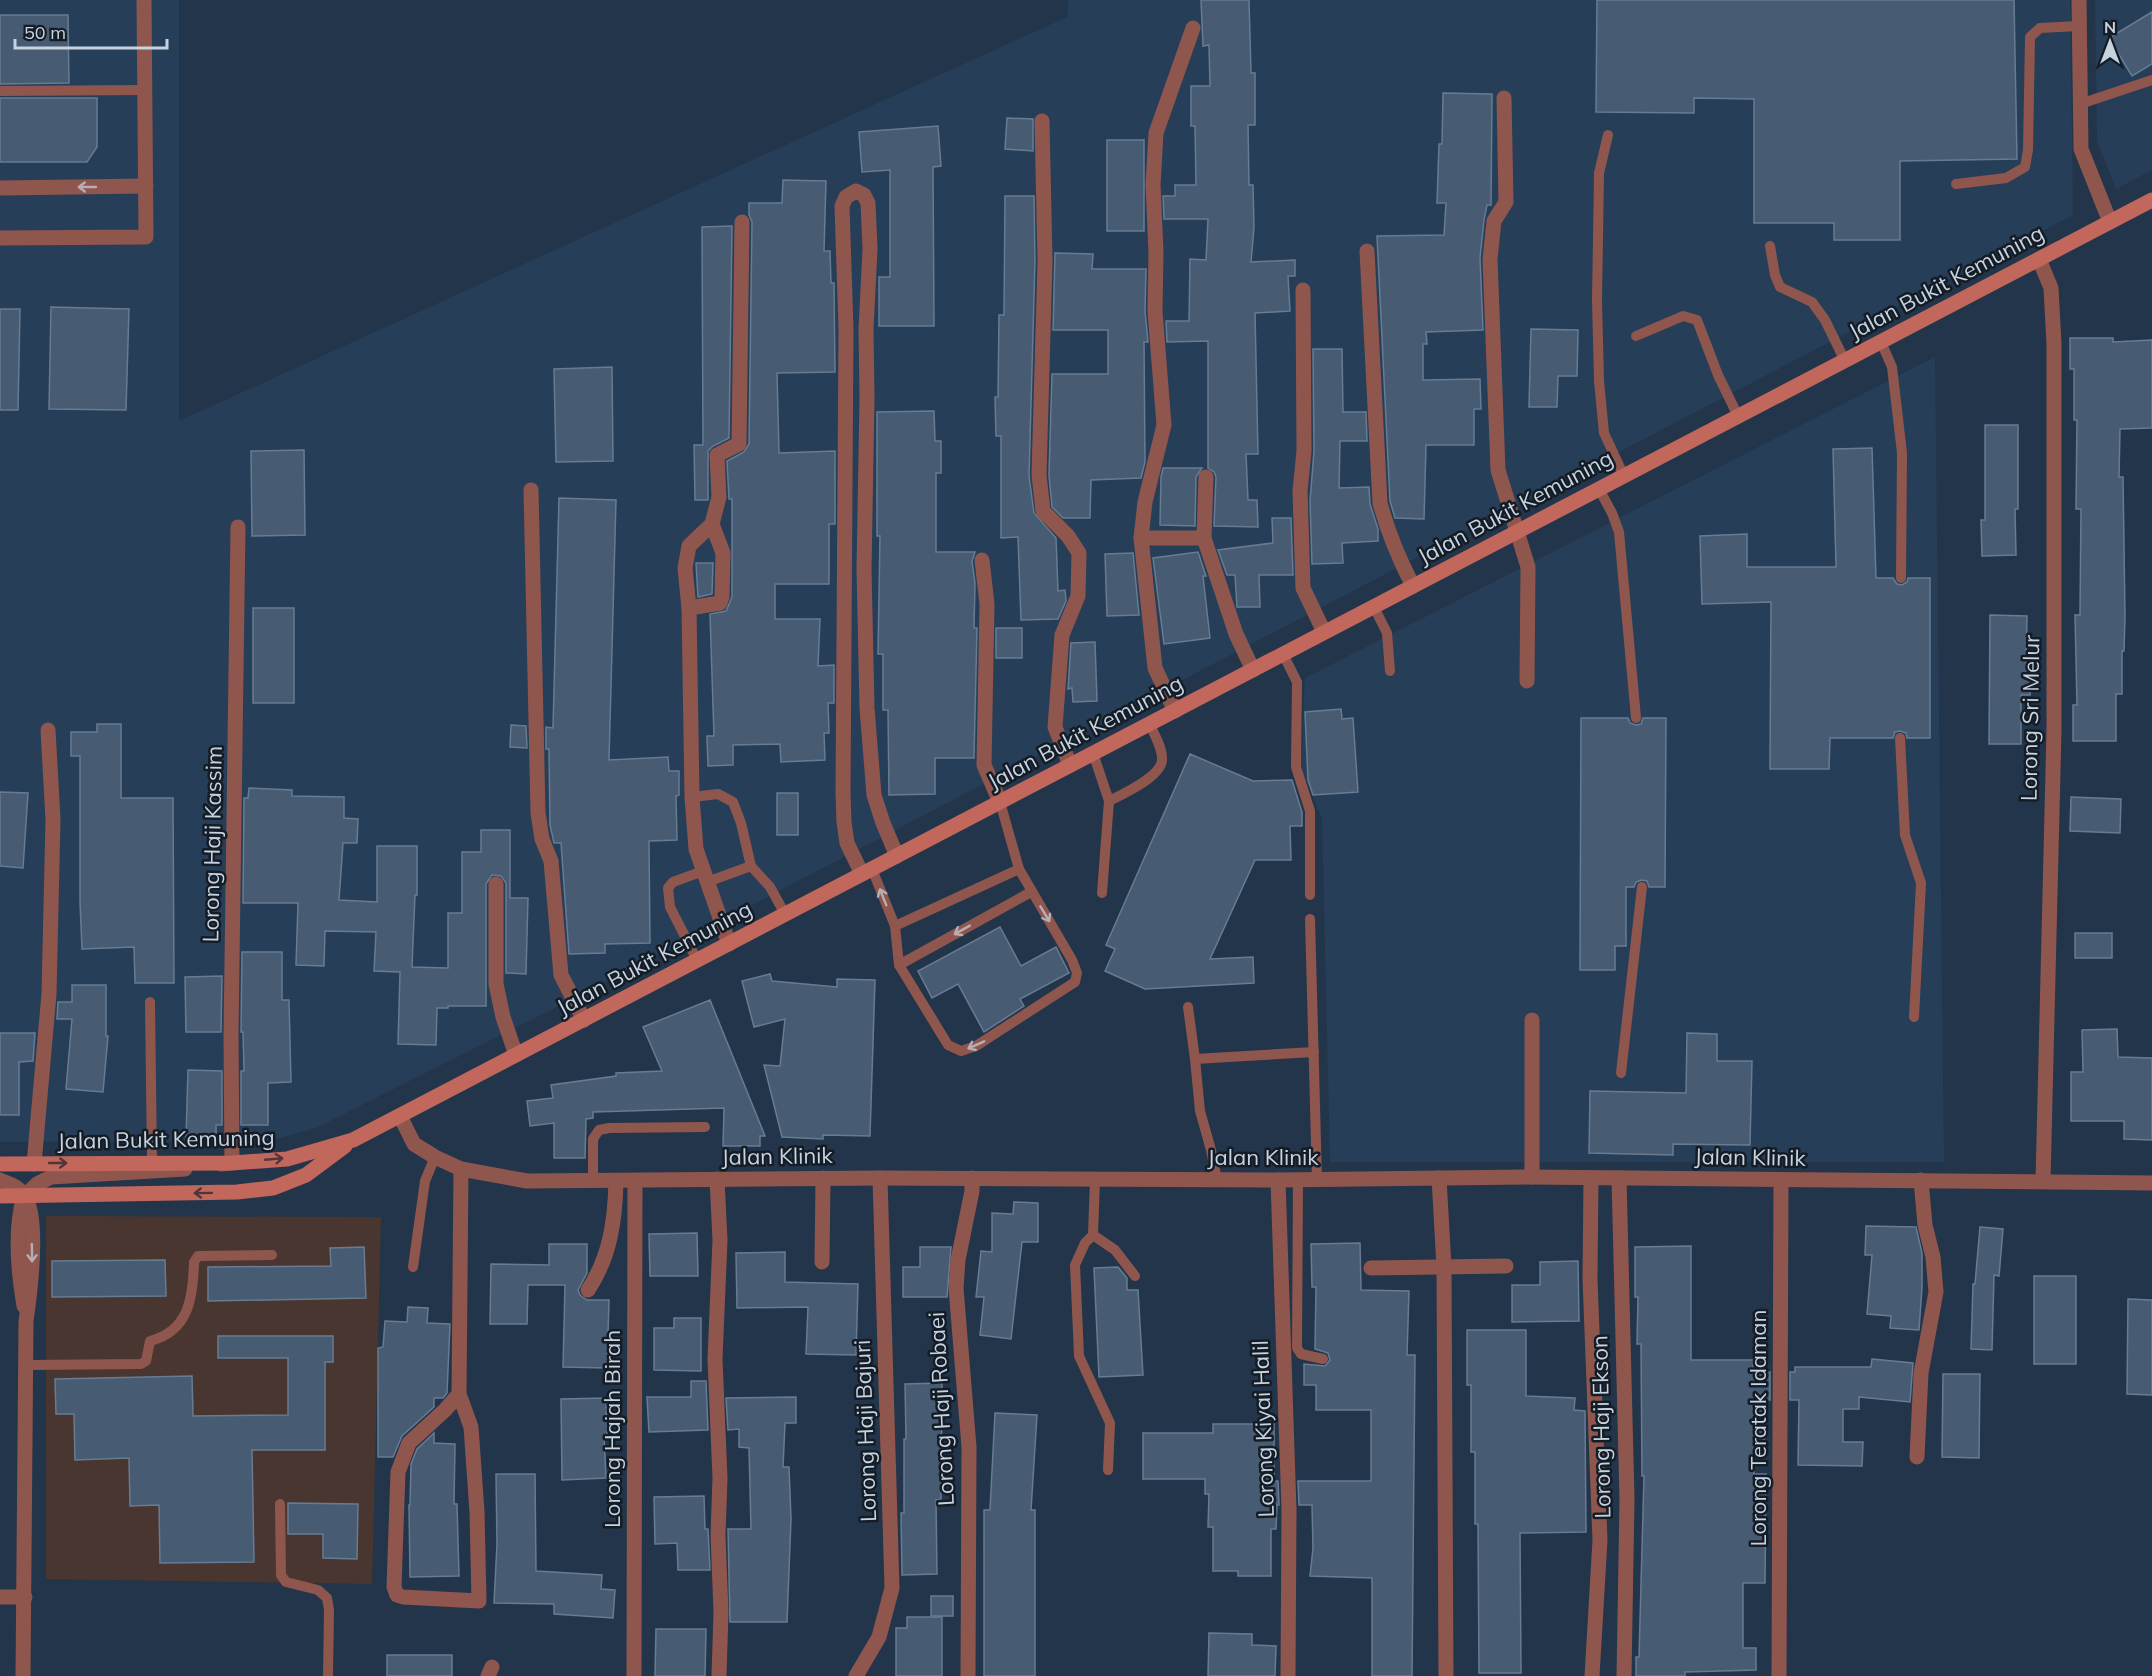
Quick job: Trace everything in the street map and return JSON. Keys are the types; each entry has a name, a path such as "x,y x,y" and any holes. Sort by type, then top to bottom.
{"main road":[{"name":"Jalan Bukit Kemuning","path":"0,1164 232,1163 287,1158 353,1140 2152,200"},
{"path":"0,1196 237,1192 273,1188 306,1175 353,1140"}],"street":[{"path":"0,238 146,237 144,0"},
{"path":"2079,0 2081,149 2110,222"},
{"path":"1175,711 1155,668 1142,538 1145,502 1164,425 1155,311 1156,252 1153,185 1156,133 1193,28"},
{"path":"1504,98 1506,202 1494,221 1490,259 1498,470 1528,567 1527,681"},
{"path":"1042,121 1045,261 1040,476 1043,511 1068,536 1079,553 1078,596 1062,635 1055,727 1070,765"},
{"path":"0,188 146,186"},
{"path":"867,872 847,843 843,822 846,329 842,206 846,197 856,191 864,195 868,203 870,249 866,329 864,569 867,708 874,795 897,856"},
{"path":"729,944 696,849 692,797 689,608 685,567 689,546 712,524 719,497 717,455 739,444 741,222"},
{"path":"1367,251 1380,502 1386,528 1397,556 1413,586"},
{"name":"Lorong Sri Melur","path":"2039,259 2051,288 2054,344 2054,730 2043,1181"},
{"path":"1303,290 1304,451 1300,490 1303,588 1324,633"},
{"path":"846,329 866,329"},
{"path":"1206,477 1204,538 1236,634 1253,670"},
{"path":"531,490 538,813 542,839 551,861 561,975 584,1020"},
{"path":"689,608 720,603 722,597 723,553 712,524"},
{"name":"Lorong Haji Kassim","path":"232,1163 231,1035 238,527"},
{"path":"1142,538 1204,538"},
{"path":"982,560 987,604 984,765 1000,802"},
{"path":"34,1164 49,994 53,819 48,730"},
{"path":"496,884 496,984 503,1017 516,1055"},
{"path":"1532,1020 1532,1177"},
{"name":"Jalan Klinik","path":"400,1116 414,1144 435,1156 461,1169 527,1181 635,1182 823,1178 1317,1180 1532,1177 2152,1183"},
{"path":"24,1196 37,1184 51,1177 165,1171 232,1163"},
{"path":"459,1394 409,1443 398,1472 394,1587 397,1595 403,1598 479,1601 477,1512 471,1427 459,1394 461,1169"},
{"path":"822,1262 823,1178"},
{"name":"Lorong Haji Bajuri","path":"856,1676 879,1637 892,1588 880,1178"},
{"name":"Lorong Haji Robaei","path":"968,1676 969,1447 956,1288 958,1260 972,1191 972,1178"},
{"path":"1439,1178 1444,1267 1446,1676"},
{"path":"1591,1178 1590,1279 1600,1540 1592,1676"},
{"name":"Lorong Haji Ekson","path":"1619,1178 1626,1499 1624,1676"},
{"path":"717,1179 720,1240 715,1359 720,1478 719,1676"},
{"path":"0,1180 13,1185 24,1196 31,1215 32,1281 26,1321 23,1676"},
{"name":"Lorong Kiyai Halil","path":"1278,1180 1288,1510 1288,1676"},
{"name":"Lorong Teratak Idaman","path":"1779,1676 1781,1180"},
{"path":"1917,1457 1921,1373 1936,1292 1925,1225 1921,1180"},
{"path":"588,1290 597,1276 612,1232 616,1182"},
{"name":"Lorong Hajah Birah","path":"634,1676 635,1182"},
{"path":"1371,1268 1506,1266"},
{"path":"0,1597 25,1597"}],"lane":[{"path":"1956,184 2006,178 2025,167 2028,150 2030,38 2040,28 2079,26"},
{"path":"2080,104 2152,80"},
{"path":"0,91 145,90"},
{"path":"1608,135 1599,173 1597,301 1599,381 1604,433 1624,476"},
{"path":"1770,246 1780,287 1812,302 1825,320 1845,361"},
{"path":"1636,336 1683,316 1697,320 1718,375 1738,416"},
{"path":"1881,342 1892,367 1902,453 1901,578"},
{"path":"1599,489 1619,532 1636,718"},
{"path":"1374,607 1387,633 1389,671"},
{"path":"1283,654 1297,682 1296,767 1310,811 1310,895"},
{"path":"1109,801 1136,787 1157,771 1162,763 1162,752 1150,724"},
{"path":"1900,738 1905,835 1921,883 1914,1017"},
{"path":"1093,753 1109,801 1102,893"},
{"path":"692,797 718,794 733,802 741,823 751,866 770,887 785,914"},
{"path":"867,872 895,926 899,965 948,1045 961,1051 976,1046 1075,982 1077,973 1072,960 1019,869 1000,802"},
{"path":"697,960 670,907 668,888 673,882 751,866"},
{"path":"895,926 1019,869"},
{"path":"1621,1073 1642,887"},
{"path":"899,965 1031,892"},
{"path":"1310,920 1317,1180"},
{"path":"150,1002 152,1163"},
{"path":"1188,1007 1200,1111 1217,1180"},
{"path":"1195,1059 1314,1052"},
{"path":"593,1182 593,1139 599,1130 705,1127"},
{"path":"413,1267 425,1181 435,1156"},
{"path":"1095,1178 1093,1234 1085,1243 1075,1265 1079,1356 1110,1423 1108,1470"},
{"path":"1298,1180 1297,1348 1301,1354 1323,1359"},
{"path":"1093,1234 1115,1250 1135,1276"},
{"path":"27,1365 141,1364 148,1356 150,1341 166,1336 184,1319 188,1308 195,1258 198,1256 272,1255"},
{"path":"280,1504 281,1575 286,1582 318,1590 327,1599 330,1610 328,1676"}],"shaded area":[{"path":"0,0 179,0 179,421 1067,17 1068,0 2070,0 2073,215 545,1013 316,1128 269,1141 0,1142"},
{"path":"2095,0 2152,0 2152,170 2116,189 2097,141"},
{"path":"1935,357 1944,1162 1330,1162 1322,819 1301,767 1305,678"},
{"path":"46,1216 381,1217 372,1584 46,1579"}],"building":[{"path":"1201,0 1249,0 1251,73 1255,73 1255,125 1248,125 1249,185 1253,185 1254,227 1251,262 1295,260 1295,276 1288,276 1290,311 1255,313 1258,454 1246,454 1248,500 1257,500 1258,527 1214,526 1216,477 1214,472 1208,468 1208,341 1167,342 1166,321 1189,321 1190,259 1206,260 1208,219 1164,219 1163,196 1175,196 1175,185 1196,185 1195,126 1191,126 1191,86 1210,86 1209,45 1203,46"},
{"path":"1597,0 2014,0 2017,159 1900,161 1900,240 1834,240 1834,223 1754,223 1754,99 1694,98 1694,113 1596,112"},
{"path":"2152,12 2152,64 2132,76 2109,38"},
{"path":"0,15 68,15 69,83 0,84"},
{"path":"1443,93 1492,94 1491,205 1487,205 1480,258 1483,330 1426,332 1427,344 1423,344 1423,380 1480,379 1481,409 1474,409 1474,445 1426,445 1424,519 1395,518 1390,501 1377,236 1444,235 1446,203 1437,203"},
{"path":"0,98 97,98 97,147 87,162 0,162"},
{"path":"1007,118 1033,119 1033,151 1005,149"},
{"path":"938,126 941,166 933,167 934,326 879,326 879,277 890,277 890,170 862,172 859,132"},
{"path":"1107,140 1144,140 1144,231 1107,231"},
{"path":"783,180 826,181 824,251 830,251 831,283 834,283 835,372 777,373 779,453 835,451 835,524 829,524 829,584 775,584 775,619 820,619 818,666 834,665 834,703 828,703 829,733 824,733 825,760 781,762 780,744 733,745 733,765 708,766 707,736 714,736 710,614 726,611 732,597 732,499 729,499 727,461 744,452 749,444 752,222 749,215 749,203 782,203"},
{"path":"1005,196 1034,196 1035,261 1029,476 1034,513 1056,538 1058,591 1065,590 1066,601 1058,619 1021,620 1018,537 1001,538 1001,436 996,436 995,397 998,397 999,315 1004,315"},
{"path":"732,226 729,438 708,451 708,500 695,500 694,445 703,445 702,227"},
{"path":"1055,253 1093,254 1092,269 1146,269 1145,311 1148,342 1144,342 1145,462 1141,478 1091,480 1090,518 1063,518 1052,507 1049,475 1052,374 1108,374 1108,330 1053,330"},
{"path":"51,307 129,309 126,410 49,409"},
{"path":"0,309 20,309 18,410 0,410"},
{"path":"1531,329 1578,330 1577,376 1558,376 1557,407 1529,407"},
{"path":"2070,338 2113,338 2113,342 2152,340 2152,428 2120,429 2119,477 2123,477 2125,616 2122,694 2116,694 2116,741 2073,741 2073,705 2077,705 2075,615 2080,615 2081,509 2076,509 2077,420 2074,420 2074,369 2070,369"},
{"path":"1313,349 1342,349 1343,412 1366,412 1367,441 1340,441 1339,488 1369,487 1370,504 1378,529 1378,541 1342,543 1343,563 1312,564 1310,501 1314,451"},
{"path":"612,367 613,461 556,462 554,369"},
{"path":"934,411 935,441 941,441 941,473 936,473 936,552 975,552 972,561 975,583 974,628 977,628 974,758 935,758 935,794 889,795 888,710 883,710 883,654 878,654 880,536 877,536 877,412"},
{"path":"1985,425 2018,425 2016,555 1982,556 1981,520 1985,520"},
{"path":"1872,448 1876,578 1893,578 1897,584 1902,585 1907,582 1908,578 1930,578 1930,738 1907,738 1906,733 1900,731 1895,732 1893,738 1830,738 1829,769 1770,769 1771,602 1702,604 1700,536 1747,534 1747,567 1836,567 1833,449"},
{"path":"304,450 305,535 252,536 251,451"},
{"path":"1163,468 1202,468 1196,477 1195,526 1160,525"},
{"path":"559,498 616,500 609,760 668,757 669,771 679,771 679,795 676,796 677,840 649,841 650,943 605,944 605,953 569,954 561,843 554,843 550,825 549,749 546,749 546,727 553,728"},
{"path":"1272,518 1291,518 1293,575 1259,575 1260,607 1237,607 1235,575 1227,575 1218,550 1273,543"},
{"path":"1198,552 1206,576 1203,576 1210,638 1164,644 1153,558"},
{"path":"1133,553 1139,615 1107,616 1105,554"},
{"path":"696,563 713,563 712,594 698,597"},
{"path":"253,608 294,608 294,703 253,703"},
{"path":"1990,615 2027,616 2026,665 2031,665 2030,695 2021,695 2021,744 1989,744"},
{"path":"996,628 1022,628 1022,658 996,658"},
{"path":"1095,642 1097,701 1073,702 1072,688 1068,689 1071,643"},
{"path":"1341,709 1342,719 1353,718 1358,792 1313,795 1308,780 1305,712"},
{"path":"1581,718 1628,718 1630,723 1636,725 1641,724 1643,718 1666,718 1665,887 1649,887 1647,881 1642,880 1636,882 1634,887 1626,887 1626,946 1615,946 1615,970 1580,970"},
{"path":"97,724 121,724 121,798 173,798 174,983 135,983 134,947 82,949 80,756 71,756 71,732 97,732"},
{"path":"511,725 526,726 527,748 510,747"},
{"path":"1190,754 1253,781 1292,780 1302,812 1302,826 1290,826 1291,860 1255,860 1210,959 1253,957 1254,983 1145,989 1105,971 1115,949 1106,945"},
{"path":"249,788 292,790 292,796 344,797 344,818 358,819 357,843 343,843 339,900 377,902 377,846 417,846 417,895 415,895 412,967 448,968 448,913 462,913 462,852 481,852 481,830 510,830 510,898 528,898 526,974 506,973 506,883 501,876 492,875 486,884 486,1006 437,1008 436,1045 398,1044 400,972 374,971 376,932 325,931 324,966 296,965 298,903 243,903 244,798 248,798"},
{"path":"0,792 28,793 23,868 0,866"},
{"path":"777,793 798,793 798,835 777,835"},
{"path":"2071,797 2121,799 2120,833 2070,831"},
{"path":"1000,927 1021,966 1056,947 1069,973 1020,999 1024,1006 984,1032 958,984 932,998 918,971"},
{"path":"2075,933 2112,933 2112,958 2075,958"},
{"path":"242,952 282,952 282,1000 289,1000 291,1082 268,1083 268,1125 241,1125 241,1071 244,1071 243,1032 241,1032"},
{"path":"770,974 772,981 837,987 837,979 875,980 870,1136 823,1135 823,1139 782,1137 764,1065 780,1066 785,1019 754,1027 742,981"},
{"path":"222,976 221,1032 186,1032 185,977"},
{"path":"72,985 106,985 106,1036 108,1036 103,1092 66,1089 72,1019 57,1019 58,1002 72,1002"},
{"path":"710,1000 765,1136 760,1136 760,1146 723,1146 724,1108 593,1112 593,1118 586,1119 585,1158 554,1158 554,1123 530,1126 527,1101 553,1098 551,1085 616,1076 616,1073 662,1071 643,1027"},
{"path":"2117,1029 2118,1057 2152,1058 2152,1140 2124,1139 2124,1121 2071,1121 2071,1072 2083,1072 2082,1030"},
{"path":"0,1033 35,1033 33,1061 19,1062 19,1115 0,1115"},
{"path":"1687,1033 1717,1034 1717,1061 1752,1061 1750,1145 1673,1144 1673,1155 1589,1153 1590,1091 1686,1093"},
{"path":"188,1070 222,1071 222,1125 216,1125 216,1139 186,1138"},
{"path":"1014,1202 1038,1203 1038,1242 1022,1242 1011,1339 980,1335 984,1297 976,1297 981,1251 992,1252 992,1213 1013,1214"},
{"path":"1866,1226 1916,1227 1922,1253 1919,1330 1890,1328 1891,1316 1867,1314 1872,1255 1865,1255"},
{"path":"1980,1227 2003,1229 1999,1276 1994,1275 1992,1350 1971,1349 1973,1284 1975,1284"},
{"path":"697,1233 698,1276 650,1276 649,1234"},
{"path":"1360,1243 1361,1290 1409,1291 1407,1355 1415,1355 1412,1676 1372,1676 1372,1578 1310,1576 1313,1548 1312,1505 1299,1505 1298,1481 1371,1481 1371,1410 1316,1410 1316,1385 1304,1385 1304,1364 1325,1366 1330,1360 1328,1353 1315,1349 1316,1287 1312,1287 1311,1244"},
{"path":"549,1244 587,1244 587,1273 578,1290 580,1295 587,1300 609,1300 607,1368 563,1367 565,1285 528,1285 527,1324 490,1324 491,1264 549,1265"},
{"path":"1691,1246 1691,1360 1753,1360 1753,1372 1770,1372 1770,1400 1765,1400 1764,1442 1754,1442 1754,1474 1766,1474 1765,1583 1743,1583 1743,1648 1756,1648 1756,1670 1685,1672 1685,1676 1636,1676 1636,1657 1639,1657 1644,1476 1642,1476 1641,1344 1637,1344 1638,1297 1635,1297 1635,1247"},
{"path":"364,1247 366,1298 208,1301 208,1267 331,1266 330,1248"},
{"path":"920,1247 951,1247 947,1297 903,1297 903,1267 920,1267"},
{"path":"785,1252 785,1282 858,1284 856,1355 806,1354 808,1307 737,1308 736,1253"},
{"path":"165,1260 166,1296 52,1297 52,1261"},
{"path":"1578,1261 1579,1321 1512,1322 1512,1285 1540,1285 1540,1262"},
{"path":"1118,1267 1127,1278 1127,1290 1138,1290 1143,1375 1099,1377 1094,1268"},
{"path":"2034,1276 2076,1276 2076,1364 2034,1364"},
{"path":"2128,1299 2152,1300 2152,1395 2127,1394"},
{"path":"408,1307 428,1308 427,1323 450,1324 447,1393 443,1398 434,1398 434,1407 402,1436 393,1457 378,1457 378,1348 383,1347 385,1321 407,1322"},
{"path":"674,1318 701,1318 701,1371 654,1370 654,1328 674,1328"},
{"path":"1467,1330 1526,1330 1526,1396 1575,1398 1574,1410 1585,1411 1586,1532 1520,1533 1521,1673 1479,1673 1478,1524 1475,1524 1475,1452 1471,1452 1471,1385 1467,1385"},
{"path":"218,1336 333,1336 333,1362 325,1362 325,1450 252,1450 254,1562 160,1563 159,1505 130,1506 129,1458 75,1460 74,1414 56,1414 55,1379 192,1376 193,1416 288,1415 288,1358 218,1358"},
{"path":"1872,1359 1913,1363 1910,1402 1859,1397 1859,1409 1843,1409 1843,1442 1863,1442 1862,1466 1798,1465 1799,1400 1790,1400 1790,1372 1795,1372 1795,1367 1871,1367"},
{"path":"1943,1374 1980,1374 1979,1458 1942,1457"},
{"path":"691,1381 706,1381 708,1430 649,1432 647,1397 691,1397"},
{"path":"942,1383 941,1500 936,1500 937,1574 902,1575 901,1513 904,1513 905,1384"},
{"path":"796,1397 796,1423 785,1423 783,1467 789,1467 791,1519 787,1622 730,1622 728,1529 751,1529 749,1448 739,1447 739,1429 728,1430 726,1398"},
{"path":"606,1398 607,1435 604,1435 606,1478 562,1480 561,1399"},
{"path":"995,1413 1037,1415 1031,1510 1035,1510 1035,1676 984,1676 984,1510 990,1510"},
{"path":"1213,1424 1274,1424 1274,1481 1278,1481 1279,1505 1277,1505 1276,1529 1271,1529 1271,1576 1238,1576 1238,1571 1213,1571 1213,1527 1208,1527 1209,1494 1205,1494 1205,1479 1143,1479 1143,1433 1213,1433"},
{"path":"434,1433 434,1443 455,1444 454,1504 457,1504 459,1576 410,1577 411,1464 417,1449"},
{"path":"496,1474 535,1474 536,1571 602,1575 601,1589 615,1590 613,1618 554,1614 554,1604 494,1603 497,1544"},
{"path":"704,1496 710,1570 678,1570 677,1543 655,1544 654,1497"},
{"path":"288,1503 358,1504 357,1559 323,1558 323,1534 288,1534"},
{"path":"931,1596 953,1596 953,1616 931,1616"},
{"path":"907,1617 942,1617 942,1676 896,1676 896,1628 907,1628"},
{"path":"656,1629 706,1629 705,1676 655,1676"},
{"path":"1209,1633 1252,1634 1252,1645 1276,1646 1275,1676 1208,1676"},
{"path":"387,1655 452,1655 452,1676 387,1676"}]}
